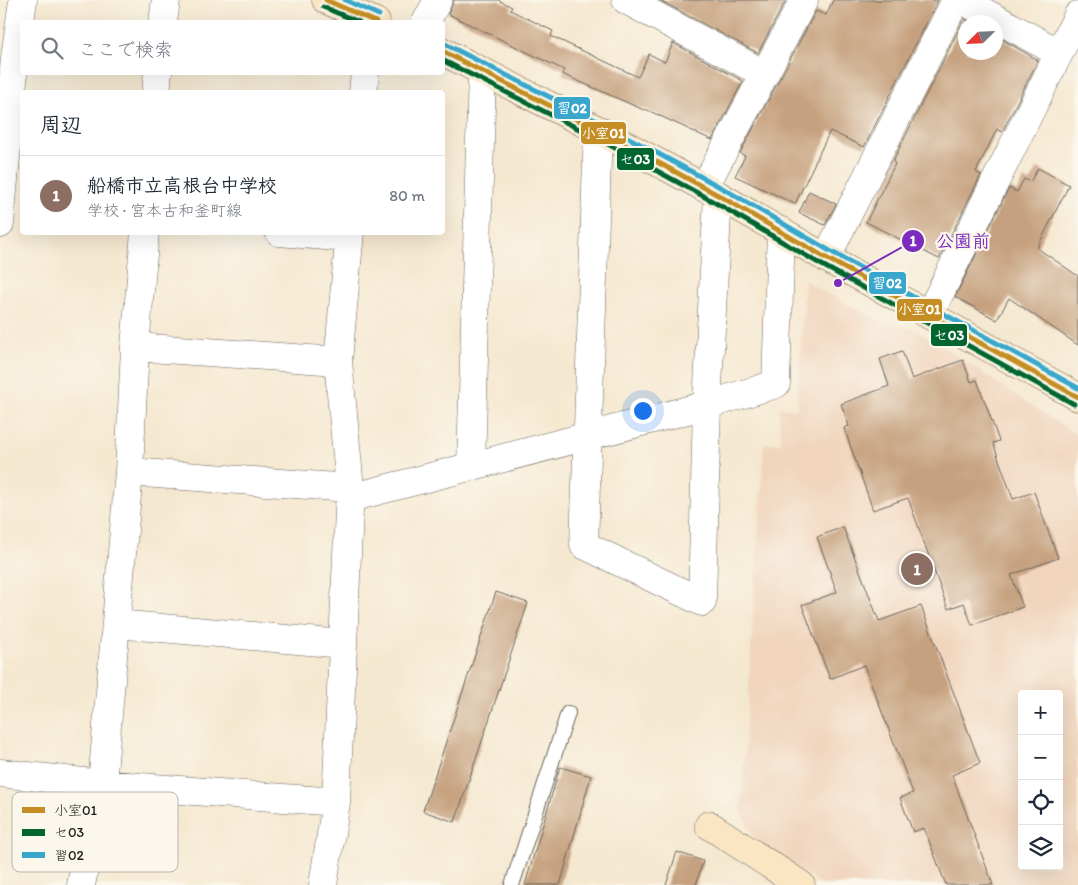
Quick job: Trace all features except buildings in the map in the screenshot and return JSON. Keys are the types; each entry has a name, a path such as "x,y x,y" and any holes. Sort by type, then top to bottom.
{"street":[{"path":"0,224 8,57 23,0"},
{"path":"163,20 166,0"},
{"path":"326,0 368,20"},
{"path":"427,20 438,0"},
{"path":"626,0 764,74"},
{"path":"598,130 584,545 702,602 711,191 764,74 804,0"},
{"path":"826,258 956,0"},
{"path":"962,0 1059,53"},
{"path":"929,315 1078,15"},
{"path":"445,52 598,130 711,191 826,258 1078,397"},
{"path":"471,467 482,71"},
{"path":"156,90 158,75"},
{"path":"363,90 365,75"},
{"path":"129,472 350,493 471,467 707,405 776,384 781,231"},
{"path":"100,792 129,472 135,347 145,235"},
{"path":"323,885 336,802 350,493 338,361 350,235"},
{"path":"135,347 338,361"},
{"path":"116,624 343,644"},
{"path":"0,774 336,802"},
{"path":"709,825 776,878 801,885"},
{"path":"81,885 84,872"}],"lane":[{"path":"512,885 568,713"}],"shaded area":[{"path":"805,281 877,320 918,331 1078,436 1078,885 823,885 755,841 741,810 764,444 781,443 779,408 797,409"}],"transit line":[{"name":"小室01","path":"326,0 371,20"},
{"name":"習02","path":"345,0 379,15"},
{"name":"セ03","path":"323,7 354,20"},
{"name":"習02","path":"445,44 601,123 722,188 830,251 1078,388"},
{"name":"小室01","path":"445,53 598,130 718,195 826,258 1078,397"},
{"name":"セ03","path":"445,62 595,137 1074,404"}],"place":[{"name":"公園前","path":"838,283"},
{"name":"船橋市立高根台中学校","path":"917,569"}]}
